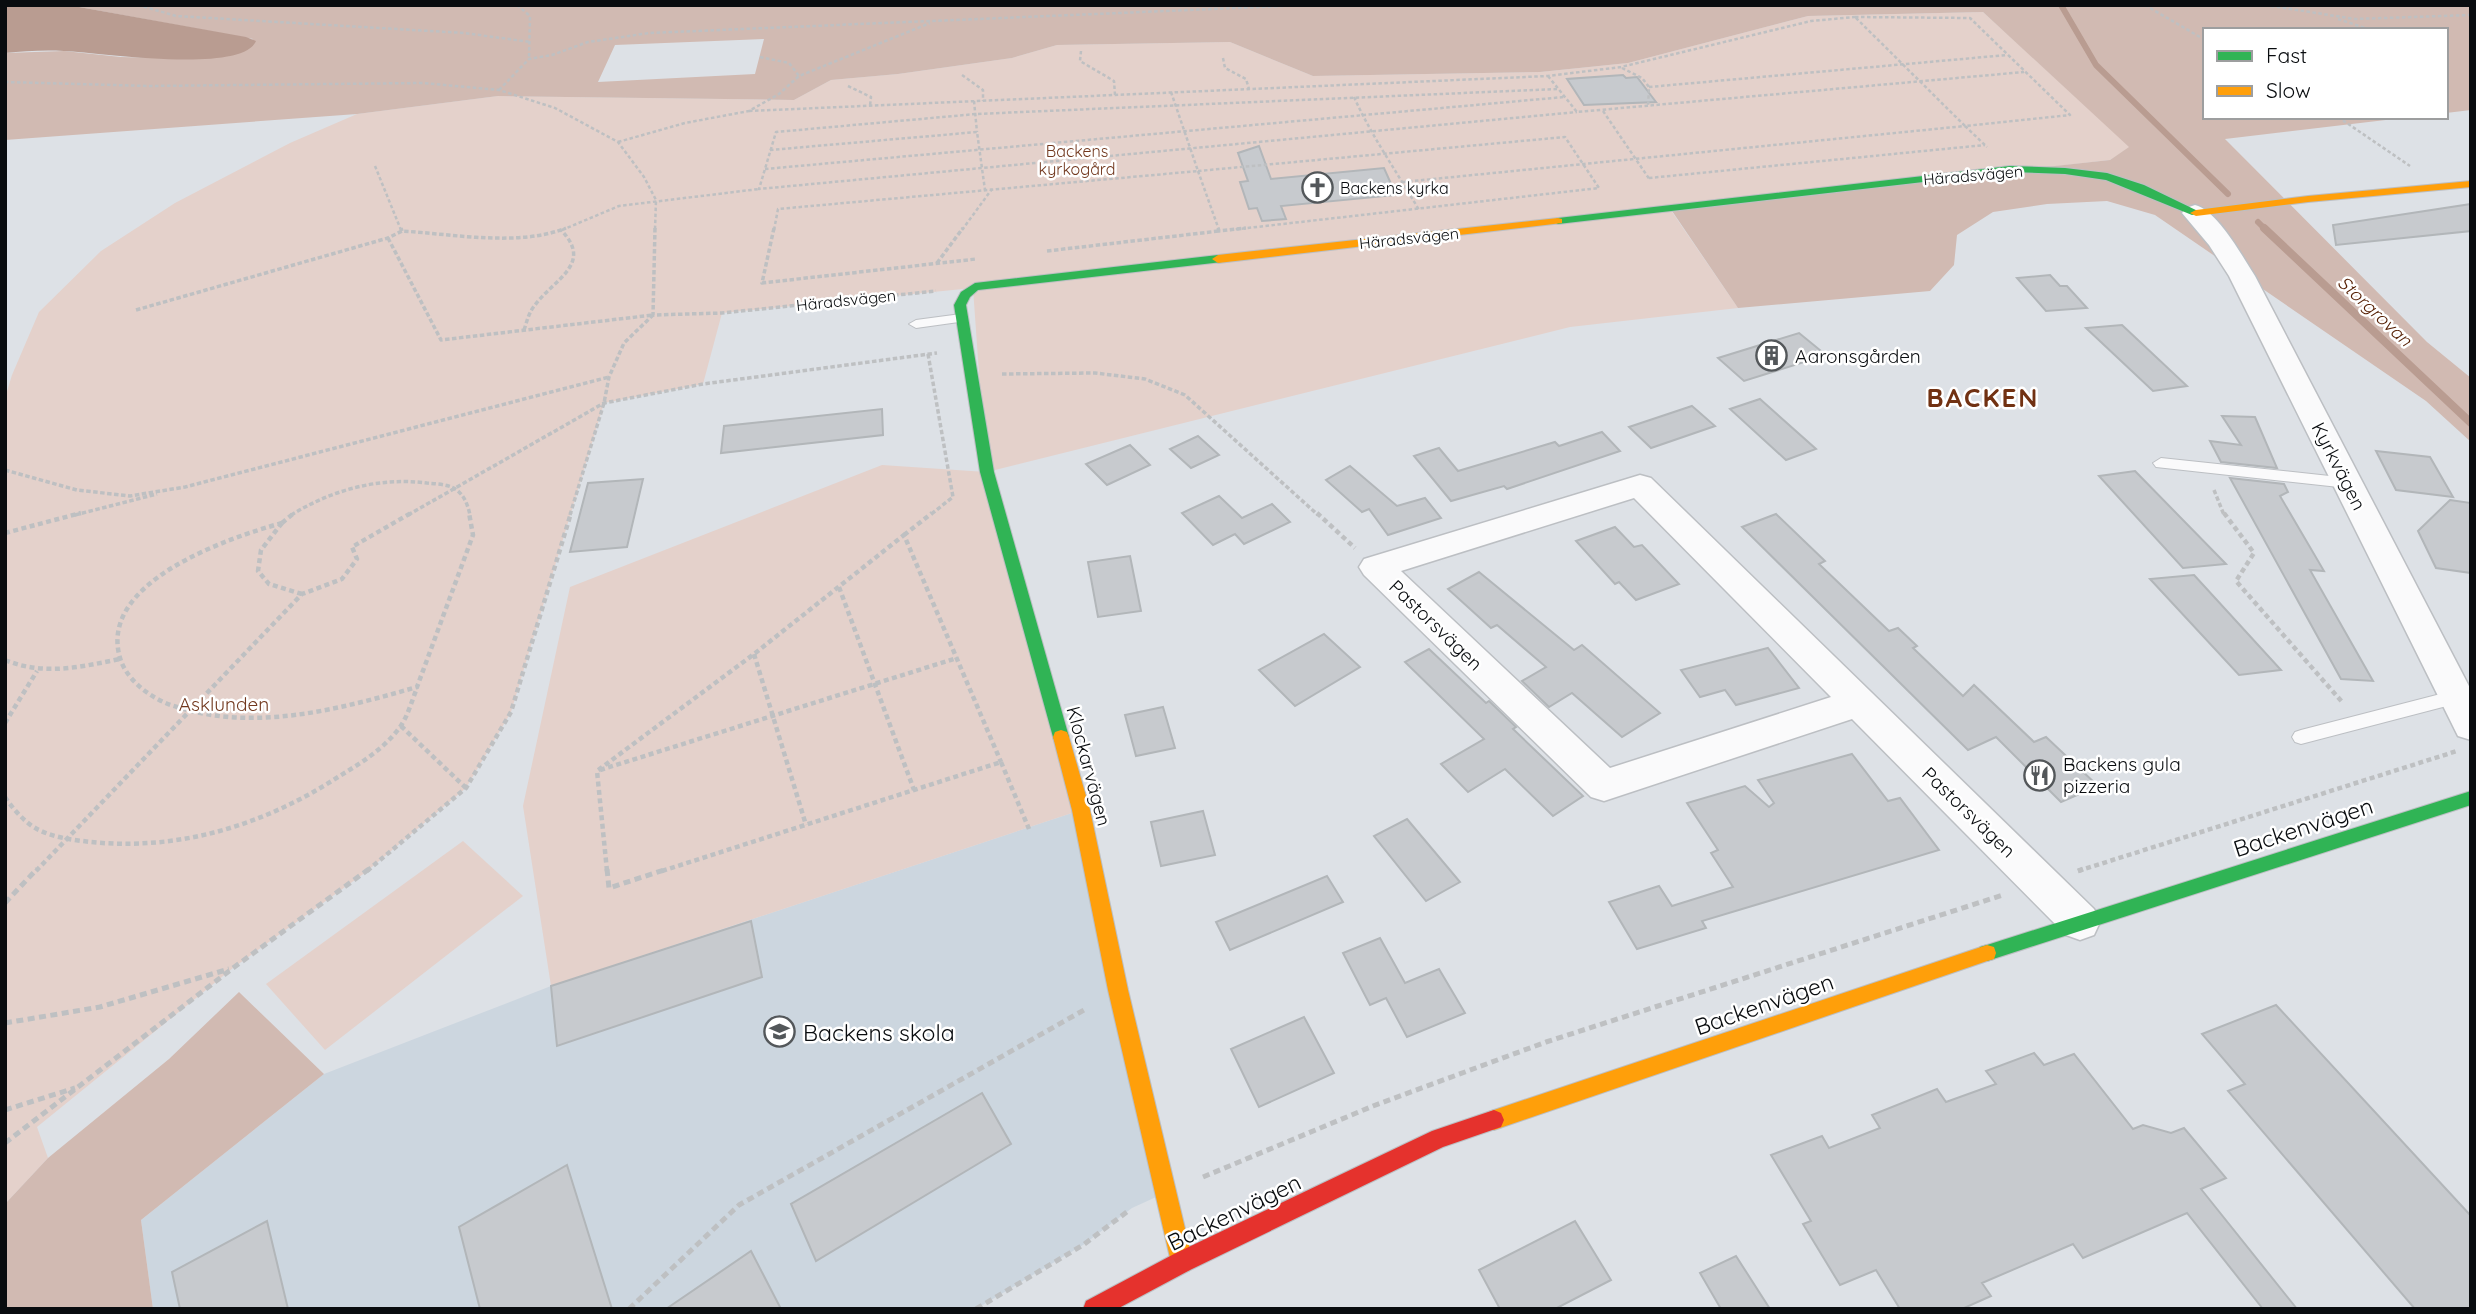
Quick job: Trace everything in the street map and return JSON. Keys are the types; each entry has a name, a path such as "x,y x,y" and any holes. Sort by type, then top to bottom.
{"street":[{"name":"Häradsvägen","path":"975,287 2010,169 2075,172 2116,179 2148,190 2195,213"},
{"path":"2195,213 2308,199 2471,184"},
{"name":"Kyrkvägen","path":"2195,213 2219,241 2242,276 2471,726"},
{"path":"961,318 960,305 965,295 975,287"},
{"name":"Klockarvägen","path":"961,318 987,472 1081,810 1118,990 1182,1262"},
{"name":"Pastorsvägen","path":"1857,703 1604,786 1376,567 1640,485 2080,922"},
{"name":"Backenvägen","path":"1094,1309 1182,1262 1438,1138 2080,922 2471,798"}],"lane":[{"path":"916,324 961,318"},
{"path":"2161,463 2348,484"},
{"path":"2301,737 2456,697"}],"path":[{"path":"138,5 176,16 464,33 531,42"},
{"path":"517,5 530,16 529,59"},
{"path":"499,90 529,59 552,55 588,42 649,33 1307,5"},
{"path":"2145,5 2203,39"},
{"path":"2264,5 2355,19 2471,15"},
{"path":"2327,15 2365,28"},
{"path":"1855,17 2010,169"},
{"path":"618,142 685,123 748,111 1548,76 1621,67 1811,21 1855,17 1970,18 2070,115 1403,182"},
{"path":"748,111 779,94 799,76 934,21"},
{"path":"1081,51 1080,61 1114,80 1115,95"},
{"path":"1649,87 2008,55"},
{"path":"760,57 783,60 794,65 799,76"},
{"path":"1223,58 1225,68 1246,79 1249,89"},
{"path":"1621,67 1642,78 1649,87 1648,107"},
{"path":"136,310 388,238 402,230 515,238 537,236 561,230 619,206 656,200 2025,72"},
{"path":"962,75 983,90 983,101"},
{"path":"1548,76 1577,112"},
{"path":"5,82 149,86 423,83 499,90 555,108 590,124 618,142 644,177 656,200 653,315 624,343 609,377 604,403 511,712 466,788 366,872 233,968 5,1143"},
{"path":"848,86 871,97 870,106"},
{"path":"759,189 776,132 976,114 1557,89"},
{"path":"1171,92 1219,231"},
{"path":"1354,97 1370,132 1387,153 1433,236"},
{"path":"765,169 1564,97"},
{"path":"974,101 985,190"},
{"path":"1603,111 1670,208"},
{"path":"2341,119 2439,187"},
{"path":"770,150 977,132"},
{"path":"986,258 762,283 778,209 1565,137 1599,188 1041,252"},
{"path":"1649,178 1985,145"},
{"path":"374,166 402,230"},
{"path":"936,263 992,189"},
{"path":"524,330 537,301 565,276 572,262 576,250 573,240 561,230"},
{"name":"Häradsvägen","path":"388,238 441,340 653,315 722,313 975,287"},
{"path":"5,903 302,594 341,580 354,568 357,559 352,547 604,403 703,384 965,349"},
{"path":"597,771 754,654 953,497 928,354"},
{"path":"972,376 1026,372 1095,373 1145,379 1185,395 1376,567"},
{"path":"5,533 609,377"},
{"path":"2207,468 2225,517 2254,553 2236,581 2360,722"},
{"path":"5,470 77,490 130,496 185,487"},
{"path":"5,797 13,808 38,830 66,839 122,845 175,841 222,832 275,813 372,756 401,726 473,535 471,517 462,495 455,488 401,480 354,486 328,494 272,532 260,551 258,571 269,584 302,594"},
{"path":"283,523 208,547 152,583 132,602 120,625 116,651 127,674 149,694 174,707 232,717 292,716 385,696 417,687 419,681"},
{"path":"904,535 1029,828"},
{"path":"839,587 914,790"},
{"path":"754,654 806,825"},
{"path":"597,771 957,658"},
{"path":"5,660 24,670 57,671 120,659"},
{"path":"5,723 38,670"},
{"path":"401,726 466,788"},
{"path":"976,1309 1083,1245 1132,1208 1373,1106 1546,1042 2471,747"},
{"path":"597,771 609,888 1001,762"},
{"path":"5,1023 100,1007 233,968"},
{"path":"629,1309 738,1205 1118,990"},
{"path":"5,1110 80,1087"}],"shaded area":[{"path":"5,5 68,5 256,41 245,51 225,57 198,59 57,51 5,53"},
{"path":"68,5 2471,5 2471,110 2448,113 2448,28 2203,28 2203,119 2394,119 2225,139 2427,342 2471,378 2471,442 2426,401 2155,215 2107,201 2047,204 1993,212 1957,235 1954,265 1930,291 1738,308 1670,208 2110,160 2129,147 1983,12 1808,16 1628,63 1540,72 1313,76 1230,42 1057,45 1012,58 898,74 831,80 794,100 498,96 357,114 5,140 5,53 64,51 121,57 194,59 233,55 253,39","holes":["764,39 755,74 598,82 615,45"]},
{"name":"Backens skola","path":"1081,810 1167,1192 1132,1208 1083,1245 976,1309 153,1309 141,1220 324,1074 551,986"},
{"path":"239,992 324,1074 141,1220 153,1309 5,1309 5,1204 48,1158 169,1059"}],"green space":[{"path":"1983,12 2130,147 2110,160 1670,209 1738,308 1570,327 987,472 1081,810 551,986 523,806 570,587 882,465 986,472 973,288 722,313 703,384 604,403 511,712 466,788 366,872 233,968 37,1127 48,1158 5,1204 5,398 39,312 101,251 175,203 290,143 357,114 498,96 794,100 831,80 898,74 1012,58 1057,45 1230,42 1313,76 1540,72 1628,63 1808,16"},
{"path":"463,841 523,896 325,1050 266,984"}],"building":[{"path":"1623,75 1626,78 1637,77 1656,102 1584,105 1567,79"},
{"name":"Backens kyrka","path":"1259,146 1271,179 1384,168 1396,195 1281,206 1286,219 1262,221 1257,208 1249,209 1240,182 1248,181 1238,153"},
{"path":"2471,204 2471,231 2336,245 2333,225"},
{"path":"2050,275 2060,286 2067,286 2087,308 2046,311 2017,278"},
{"path":"2122,325 2187,386 2153,391 2086,328"},
{"name":"Aaronsgården","path":"1799,333 1826,355 1744,381 1718,358"},
{"path":"1760,399 1816,449 1786,460 1730,409"},
{"path":"1692,406 1715,426 1651,448 1629,427"},
{"path":"882,409 883,435 721,453 724,426"},
{"path":"2222,416 2255,417 2277,468 2221,462 2210,441 2241,445"},
{"path":"1602,432 1620,451 1507,489 1504,486 1451,501 1414,456 1439,448 1458,471 1555,442 1559,446"},
{"path":"1198,436 1219,455 1191,468 1170,449"},
{"path":"1130,445 1150,465 1107,485 1086,464"},
{"path":"2376,451 2430,457 2453,497 2396,490"},
{"path":"1350,466 1397,506 1425,498 1441,518 1388,535 1369,509 1362,512 1326,480"},
{"path":"2135,471 2226,564 2183,568 2099,476"},
{"path":"2230,478 2284,484 2288,492 2280,496 2324,571 2310,570 2373,681 2341,679"},
{"path":"643,479 627,547 570,552 588,483"},
{"path":"1219,496 1242,518 1272,504 1290,522 1244,544 1235,534 1213,545 1182,513"},
{"path":"2450,500 2471,503 2471,573 2436,568 2418,531"},
{"path":"1776,514 1825,561 1819,564 1889,631 1898,628 1917,646 1913,648 1963,696 1974,685 2034,742 2046,737 2098,786 2061,802 1996,737 1968,750 1742,527"},
{"path":"1615,527 1634,547 1642,545 1679,584 1636,600 1619,582 1615,584 1576,541"},
{"path":"1130,556 1141,611 1098,617 1088,562"},
{"path":"1479,572 1574,650 1582,645 1660,713 1622,737 1572,693 1549,707 1522,681 1546,667 1497,625 1491,628 1448,589"},
{"path":"2194,575 2281,670 2239,675 2150,579"},
{"path":"1324,634 1360,667 1295,706 1259,670"},
{"path":"1768,648 1799,688 1736,705 1725,690 1700,697 1681,670"},
{"path":"1429,649 1486,703 1489,701 1516,727 1513,729 1583,796 1553,816 1505,769 1468,792 1441,764 1484,739 1405,662"},
{"path":"1163,707 1175,748 1136,756 1125,715"},
{"path":"1852,754 1888,801 1900,798 1939,850 1702,921 1706,928 1637,949 1609,902 1659,886 1672,906 1733,887 1711,853 1718,850 1687,803 1745,786 1769,807 1774,803 1758,780"},
{"path":"1203,811 1215,855 1161,866 1151,822"},
{"path":"1407,819 1460,882 1426,901 1374,836"},
{"path":"1327,876 1343,902 1230,950 1216,922"},
{"path":"751,921 762,977 557,1046 551,986"},
{"path":"1380,938 1405,983 1439,969 1465,1013 1407,1037 1386,998 1370,1005 1343,953"},
{"path":"2276,1005 2471,1216 2471,1309 2415,1309 2228,1091 2245,1084 2202,1034"},
{"path":"1304,1017 1334,1073 1259,1107 1231,1049"},
{"path":"2034,1053 2044,1065 2074,1054 2133,1129 2143,1125 2171,1133 2184,1128 2226,1178 2201,1189 2297,1309 2263,1309 2187,1213 2083,1258 2073,1244 1982,1283 1991,1296 1962,1309 1900,1309 1876,1270 1840,1285 1803,1224 1811,1221 1771,1155 1822,1136 1829,1148 1880,1128 1872,1115 1937,1089 1946,1102 1996,1084 1986,1071"},
{"path":"982,1093 1011,1144 816,1261 791,1204"},
{"path":"567,1165 612,1309 480,1309 459,1227"},
{"path":"267,1221 288,1309 180,1309 172,1272"},
{"path":"1575,1221 1611,1280 1555,1309 1500,1309 1479,1270"},
{"path":"751,1251 781,1309 666,1309"},
{"path":"1736,1256 1770,1309 1721,1309 1700,1273"}],"waterway":[{"name":"Storgrovan","path":"2061,5 2096,65 2228,194"},
{"name":"Storgrovan","path":"2258,222 2264,228"},
{"name":"Storgrovan","path":"2264,228 2471,423"}],"traffic: fast":[{"path":"1558,221 2010,169 2107,176 2196,213"},
{"path":"1061,737 987,472 960,305 965,295 975,287 1218,259"},
{"path":"1987,953 2471,798"}],"traffic: slow":[{"path":"2196,213 2308,199 2471,184"},
{"path":"1218,259 1558,221"},
{"path":"1061,737 1081,810 1118,990 1182,1262"},
{"path":"1494,1120 1987,953"}],"traffic: jam":[{"path":"1094,1309 1182,1262 1439,1138 1494,1120"}],"place":[{"name":"Backens kyrka","path":"1317,188"},
{"name":"Aaronsgården","path":"1772,356"},
{"name":"Backens gula pizzeria","path":"2040,775"},
{"name":"Backens skola","path":"780,1032"}],"district":[{"name":"BACKEN","path":"1983,397"}],"park label":[{"name":"Backens kyrkogård","path":"1077,160"},
{"name":"Asklunden","path":"224,704"}]}
